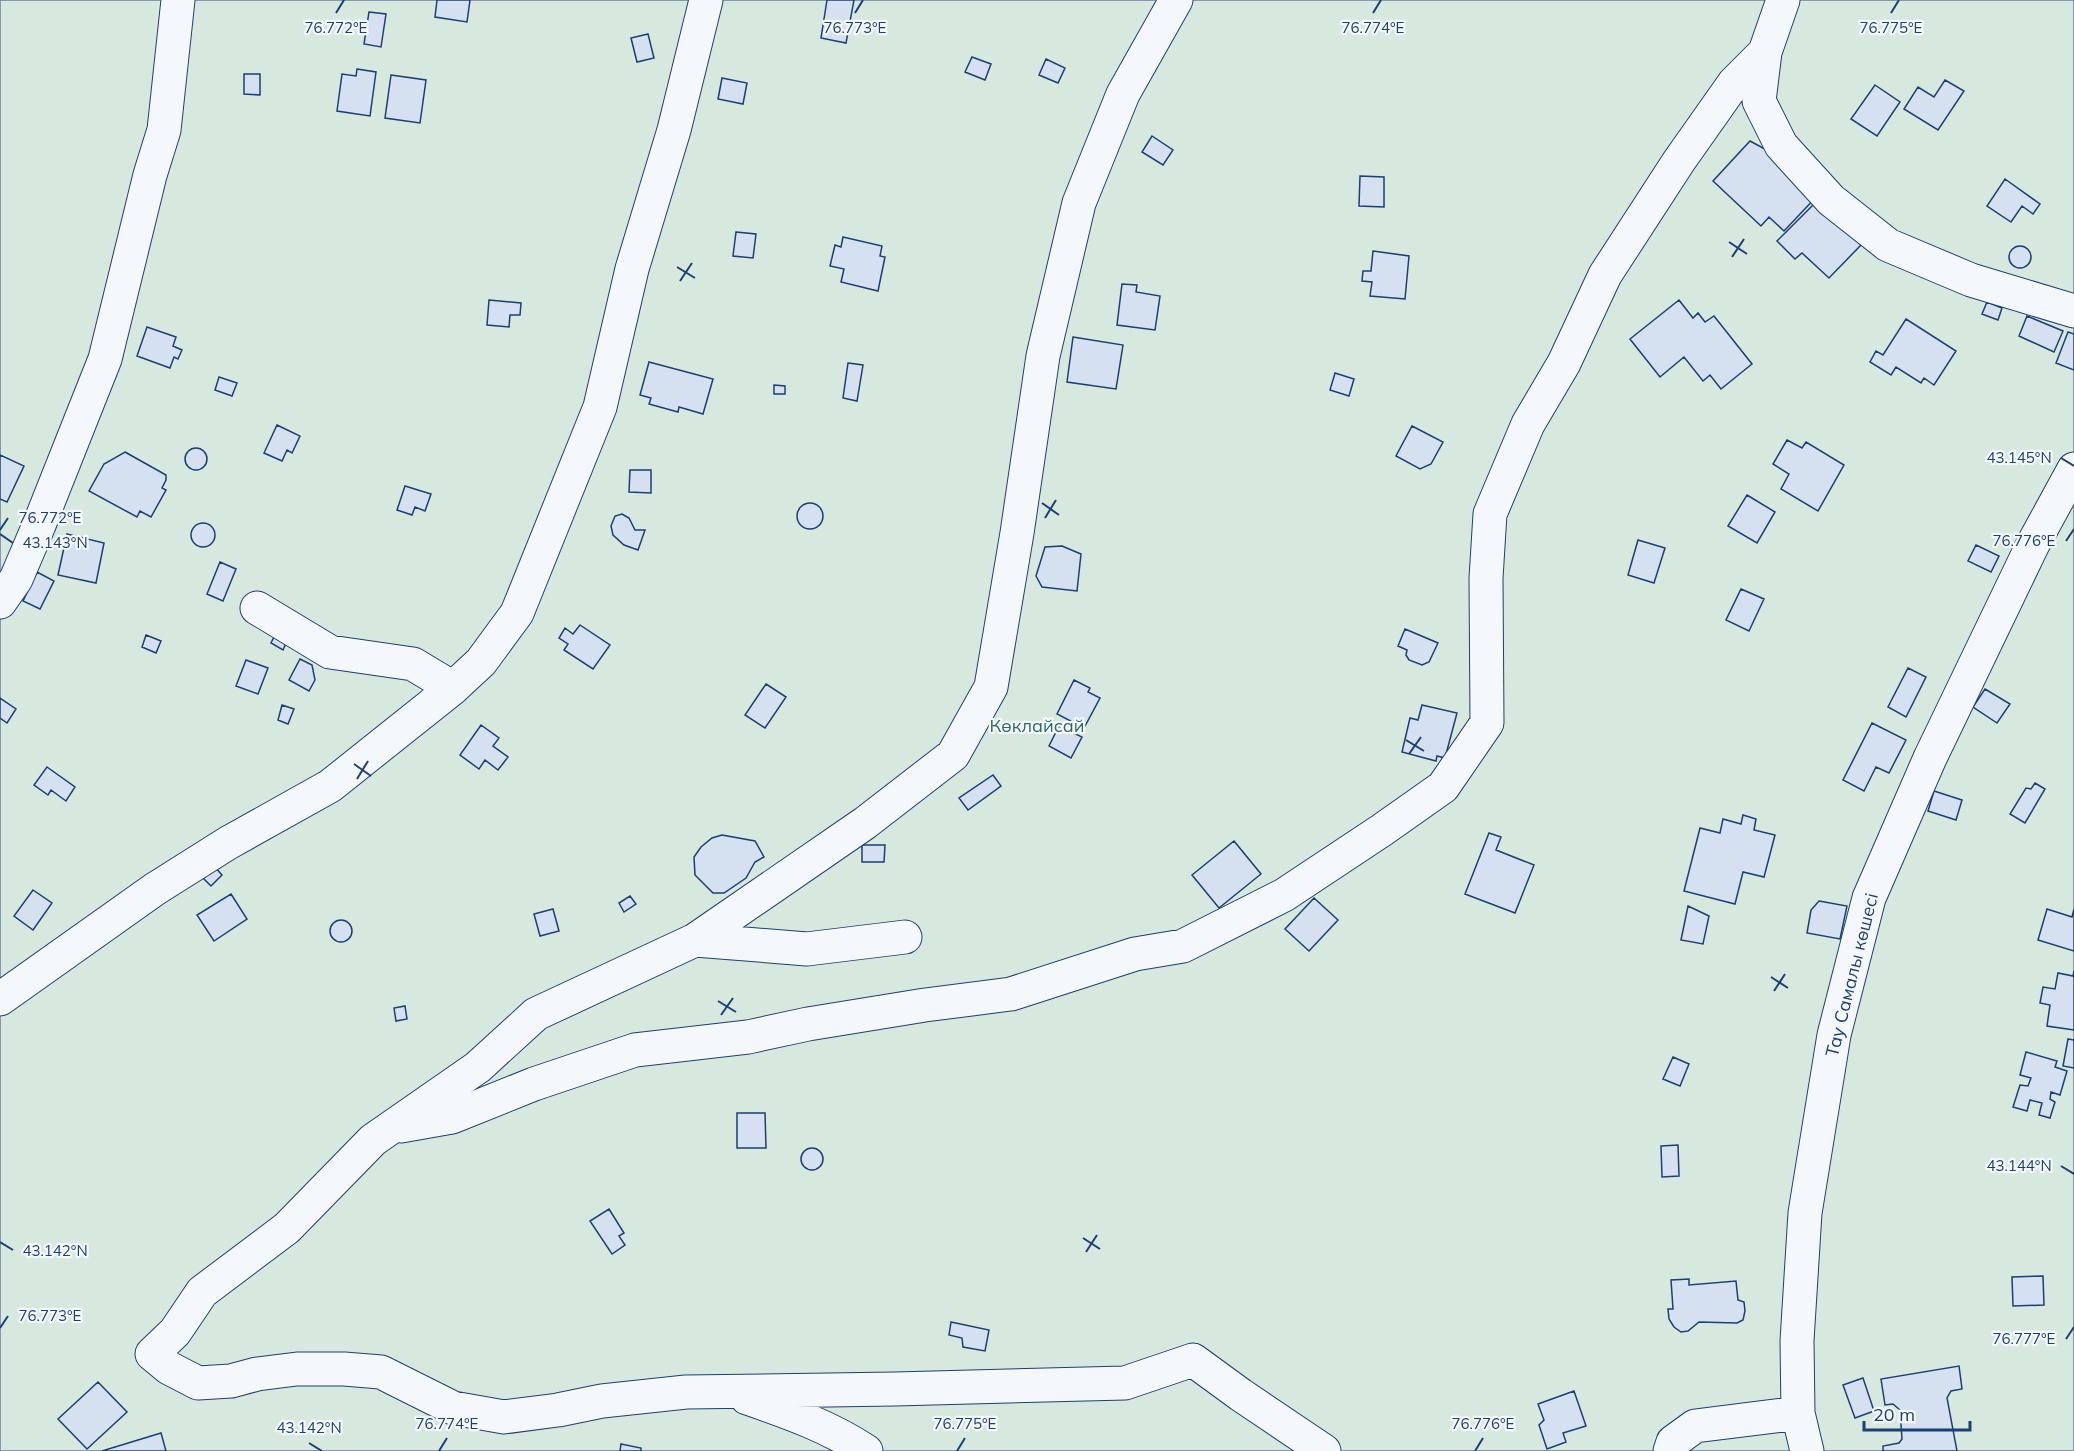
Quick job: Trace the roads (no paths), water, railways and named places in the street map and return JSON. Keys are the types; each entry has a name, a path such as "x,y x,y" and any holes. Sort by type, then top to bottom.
{"street":[{"path":"0,602 15,579 39,525 105,359 150,175 164,130 178,0"},
{"path":"0,999 155,889 228,843 330,786 453,688 481,662 517,613 600,407 632,269 674,130 706,0"},
{"path":"1176,0 1123,94 1079,203 1043,356 1017,533 990,687 953,755 865,823 694,940 536,1014 478,1067 373,1140 287,1228 202,1292 175,1332 152,1354 169,1368 198,1383 231,1381 257,1374 297,1369 381,1372 453,1408 504,1417 602,1401 686,1392 1125,1383 1193,1360 1324,1451"},
{"path":"1782,0 1765,52 1759,101 1781,145 1831,200 1888,245 1971,279 2074,311"},
{"path":"390,1128 452,1117 534,1084 636,1050 748,1037 808,1024 1011,994 1135,954 1183,946 1284,895 1443,787 1487,723 1486,578 1490,514 1528,424 1564,363 1605,274 1734,83 1765,52"},
{"name":"Тау Самалы көшесі","path":"1807,1451 1798,1413 1797,1341 1805,1213 1834,1035 1869,898 1930,758 2033,544 2074,469"},
{"path":"257,608 330,652 413,664 453,688"},
{"path":"694,940 807,949 905,937"},
{"path":"731,1390 848,1439 866,1451"},
{"path":"1670,1451 1673,1442 1695,1426 1798,1413"}],"park label":[{"name":"Көклайсай","path":"1037,726"}]}
